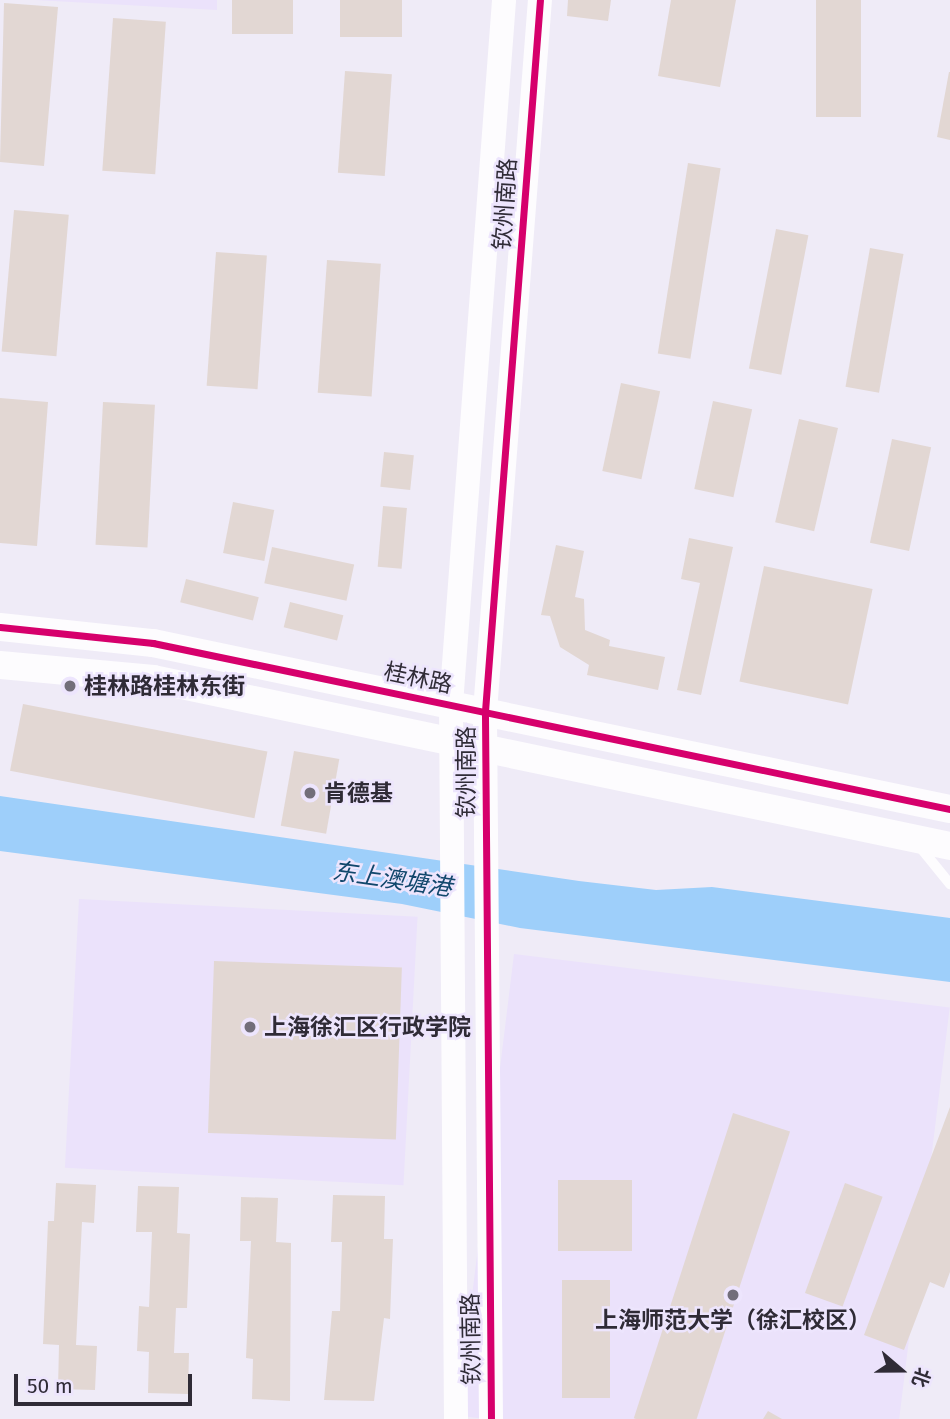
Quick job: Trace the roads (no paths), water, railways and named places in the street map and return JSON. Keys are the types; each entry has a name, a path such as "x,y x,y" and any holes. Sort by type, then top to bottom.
{"main road":[{"name":"桂林路","path":"0,627 153,643 950,809"},
{"path":"0,665 153,679 484,746 950,846"}],"street":[{"name":"钦州南路","path":"456,1419 451,705 504,0"},
{"name":"钦州南路","path":"491,1419 485,712 540,0"}],"lane":[{"path":"914,838 950,884"}],"water":[{"name":"东上澳塘港","path":"0,796 579,881 656,890 712,887 950,918 950,982 520,928 402,904 0,851"}],"place":[{"name":"桂林路桂林东街","path":"70,686"},
{"name":"肯德基","path":"310,793"},
{"name":"上海徐汇区行政学院","path":"250,1027"},
{"name":"上海师范大学（徐汇校区）","path":"733,1295"}]}
